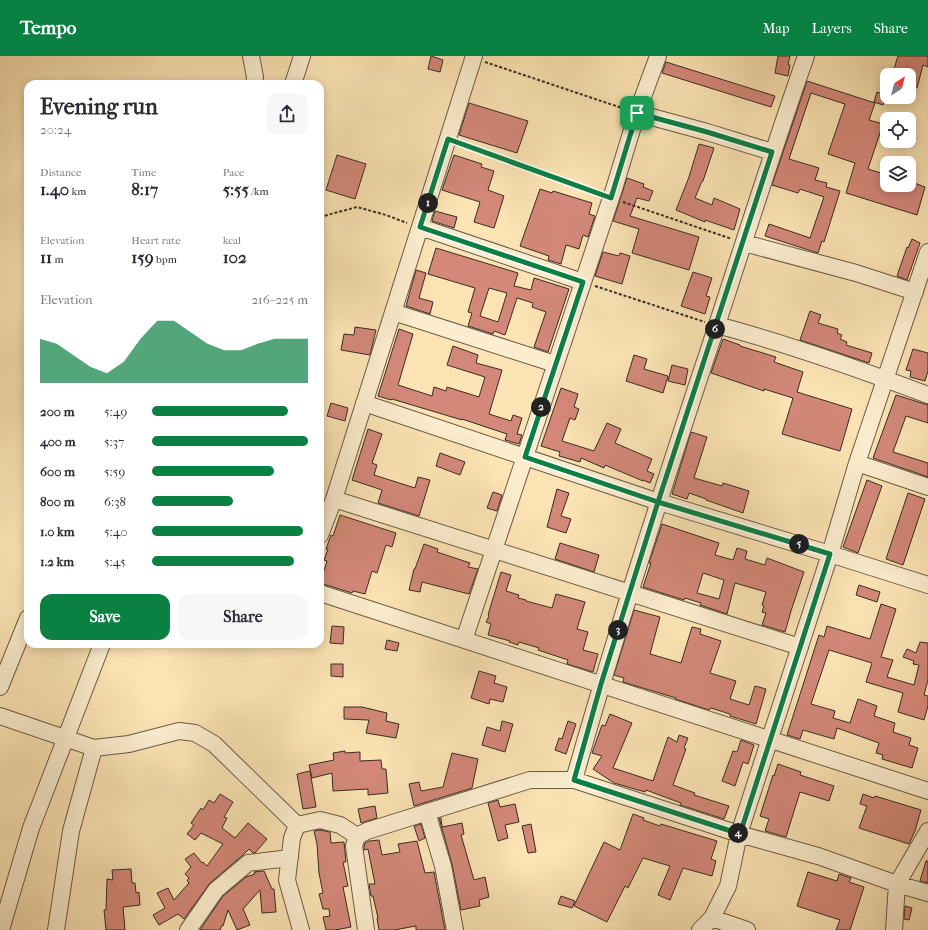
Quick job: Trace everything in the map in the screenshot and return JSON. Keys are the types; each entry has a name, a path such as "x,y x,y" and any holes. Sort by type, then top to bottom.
{"street":[{"path":"251,56 255,80"},
{"path":"294,80 302,56"},
{"path":"464,640 611,198 637,113 658,56"},
{"path":"574,780 601,684 658,502 744,243 772,152 806,56"},
{"path":"324,525 334,499 473,57"},
{"path":"637,113 772,152"},
{"path":"420,227 583,282"},
{"path":"744,243 856,273 915,292"},
{"path":"747,930 708,925 728,886 740,834 830,554 857,462 928,252"},
{"path":"393,312 555,364"},
{"path":"717,325 755,335 886,379 928,395"},
{"path":"364,403 658,502 928,585"},
{"path":"857,462 928,487"},
{"path":"334,499 800,647"},
{"path":"324,593 928,792"},
{"path":"0,687 24,628"},
{"path":"1,930 31,828 100,648"},
{"path":"0,716 94,748 129,744 179,731 195,733 214,744 297,825"},
{"path":"56,930 70,831 94,748"},
{"path":"366,930 354,846 358,836 367,831 530,780 574,780 740,834 818,856 897,884 928,893"},
{"path":"427,812 443,866 455,930"},
{"path":"297,825 320,820 340,825 358,836"},
{"path":"297,825 292,838 287,880 301,930"},
{"path":"894,930 897,884 928,831"},
{"path":"188,930 216,890 248,863 290,858"}],"path":[{"path":"473,57 637,113"},
{"path":"448,139 611,198 744,243"},
{"path":"324,216 357,207 420,227"},
{"path":"583,282 672,312 717,325"}],"building":[{"path":"431,56 443,60 440,72 428,69"},
{"path":"778,56 790,56 788,76 775,73"},
{"path":"898,56 928,56 928,67 923,65 917,88 916,68 894,68"},
{"path":"666,62 775,96 771,107 662,73"},
{"path":"807,81 875,103 869,120 880,123 880,133 868,169 880,173 880,192 916,192 916,184 925,187 917,215 846,193 855,163 828,154 845,104 811,93 789,159 819,168 815,180 827,183 826,187 840,191 824,242 822,241 818,253 765,236 769,224 810,238 824,197 800,189 798,193 772,185"},
{"path":"877,92 880,93 880,104 874,102"},
{"path":"469,103 528,121 517,153 459,135"},
{"path":"699,144 714,148 703,181 695,198 712,205 714,198 740,209 734,230 705,220 705,222 676,210 689,177"},
{"path":"337,155 366,164 355,199 326,190"},
{"path":"454,155 482,164 481,167 494,171 488,190 504,196 494,228 474,222 480,202 442,190"},
{"path":"627,178 644,184 643,187 653,191 649,201 637,198 630,216 699,237 689,270 632,253 639,229 613,221"},
{"path":"540,189 552,193 553,191 592,203 589,214 595,216 588,237 583,235 579,249 566,245 561,264 548,260 549,256 520,246"},
{"path":"435,211 457,217 454,228 432,221"},
{"path":"912,239 920,243 907,280 897,276 907,247 908,248"},
{"path":"436,248 518,273 514,286 531,290 534,278 569,289 548,352 534,347 546,312 532,307 533,303 517,298 505,335 494,331 493,334 468,326 472,313 468,312 475,288 428,274","holes":["489,288 507,293 498,322 480,316"]},
{"path":"603,252 619,256 620,253 630,256 622,284 595,276"},
{"path":"416,270 426,273 419,298 433,302 430,314 406,306"},
{"path":"693,272 712,278 706,296 710,297 705,314 681,306"},
{"path":"810,311 821,315 818,323 838,329 837,333 842,335 840,339 847,342 846,345 872,353 869,363 800,340"},
{"path":"355,327 376,330 370,355 341,350 344,334 354,335"},
{"path":"399,329 413,334 398,385 432,396 434,387 446,391 447,387 479,397 485,377 447,365 453,346 478,355 476,363 502,370 489,414 511,421 513,415 522,418 517,434 522,435 519,444 505,440 507,434 462,419 378,396"},
{"path":"723,339 776,357 774,362 803,372 797,392 852,409 840,451 782,434 793,398 764,389 764,391 711,373"},
{"path":"913,349 928,353 928,371 925,381 910,377 911,371 906,370"},
{"path":"634,355 647,359 644,369 668,376 663,393 626,381"},
{"path":"672,365 688,369 685,385 668,381"},
{"path":"561,388 578,394 574,407 579,409 575,420 570,418 562,441 594,451 607,423 621,429 615,443 652,459 647,471 654,474 650,483 605,465 604,468 581,458 580,462 559,456 560,452 541,446"},
{"path":"896,395 928,405 928,423 906,416 893,452 928,463 928,477 873,458"},
{"path":"331,403 348,408 345,421 327,416"},
{"path":"368,429 382,434 372,463 377,465 374,475 415,488 418,477 430,480 419,516 378,503 382,490 352,480"},
{"path":"691,432 707,437 694,478 722,486 723,483 749,491 743,513 689,493 687,499 672,494"},
{"path":"440,453 465,462 460,475 436,466"},
{"path":"867,480 882,486 858,553 843,547"},
{"path":"557,489 569,493 561,516 571,519 566,533 547,527"},
{"path":"493,492 502,495 497,511 487,508"},
{"path":"908,493 925,499 903,565 886,559"},
{"path":"340,515 396,533 392,547 386,545 377,573 372,571 365,594 353,591 352,593 324,584 324,570 327,561 324,560 328,549 326,549 331,535 333,536"},
{"path":"662,524 719,543 715,555 733,560 737,548 747,551 745,559 765,565 767,558 804,572 785,632 762,625 766,613 762,612 764,606 762,605 766,592 735,583 727,614 700,605 701,603 685,598 684,600 643,587 651,563 649,563","holes":["703,573 724,580 719,599 697,593"]},
{"path":"560,543 599,555 594,572 555,559"},
{"path":"424,544 438,549 437,552 470,563 468,567 478,569 469,594 422,582 420,592 409,590 414,569"},
{"path":"501,572 511,575 506,591 519,595 518,598 526,601 552,608 556,594 585,602 577,629 588,632 583,650 598,654 593,672 567,664 568,660 538,650 539,648 519,642 518,645 509,642 510,641 488,635 491,624 486,622"},
{"path":"859,585 880,592 877,602 856,595"},
{"path":"881,604 896,609 881,657 893,660 887,677 914,685 919,665 913,664 914,661 903,657 907,649 916,653 920,642 928,643 928,680 924,695 928,696 928,706 924,720 898,712 903,693 866,682 872,663 829,650 811,704 835,711 833,718 850,723 858,699 877,706 874,716 895,723 893,732 911,738 909,745 918,748 912,768 882,759 883,755 876,753 879,743 837,728 834,739 803,730 800,739 787,735 819,635 824,637 827,626 870,639"},
{"path":"634,610 660,617 650,654 681,663 692,627 701,629 700,634 721,641 710,673 736,681 730,699 749,705 755,686 766,689 756,724 711,708 709,710 623,682 624,678 614,675"},
{"path":"332,626 344,627 343,644 330,643"},
{"path":"387,640 399,643 397,651 385,649"},
{"path":"331,664 343,664 343,677 331,676"},
{"path":"479,671 496,676 494,683 507,687 503,702 490,699 489,704 471,698"},
{"path":"344,707 362,707 387,713 386,721 399,724 396,738 366,733 369,720 344,719"},
{"path":"610,714 632,723 613,768 653,781 668,737 677,742 679,735 688,738 684,748 686,749 673,785 695,793 694,795 729,806 724,819 680,805 681,803 646,790 645,792 614,783 593,769 602,756 592,753 602,725 605,726"},
{"path":"502,721 513,724 505,752 482,745 487,727 500,731"},
{"path":"568,721 576,724 566,754 555,750 559,738 562,739"},
{"path":"741,740 754,745 748,764 743,762 735,786 722,781 733,751 737,752"},
{"path":"345,751 345,753 360,752 360,761 381,760 382,769 386,769 388,793 368,795 368,789 333,791 332,773 312,778 309,765 334,760 333,753"},
{"path":"452,753 478,759 472,788 414,806 409,784 419,782 421,791 443,787"},
{"path":"778,764 801,772 800,775 834,786 829,801 800,792 786,837 765,831 769,819 760,816"},
{"path":"310,771 316,807 303,809 297,774"},
{"path":"220,794 233,802 224,817 227,818 222,828 235,838 248,823 267,839 255,853 249,849 210,883 184,919 178,914 159,925 153,915 165,908 157,893 168,888 174,900 189,883 187,881 189,878 185,874 191,867 185,859 194,853 202,863 203,862 207,866 223,844 201,833 195,840 187,834 194,825 191,823 201,808 203,810 209,800 214,803"},
{"path":"863,794 874,798 875,796 921,810 915,831 909,844 859,828 867,806 860,804"},
{"path":"498,800 500,807 515,804 519,822 505,825 508,838 498,841 488,803"},
{"path":"375,806 377,818 361,823 358,809"},
{"path":"633,814 644,818 643,820 660,826 661,824 717,841 711,859 716,861 712,876 683,868 670,900 658,895 670,866 643,858 628,888 625,886 607,922 574,906 604,842 620,850"},
{"path":"439,818 441,818 442,827 462,823 464,834 461,835 474,880 485,877 489,897 479,900 480,906 461,910 452,864"},
{"path":"421,824 425,838 419,841 414,826"},
{"path":"531,824 536,852 528,853 522,826"},
{"path":"320,830 330,832 331,843 344,842 346,862 343,862 348,886 343,887 351,927 326,930 323,917 330,916 329,909 323,909 319,894 323,893 314,831"},
{"path":"379,840 382,855 400,852 398,844 417,841 425,873 434,872 445,930 416,930 416,926 394,930 379,930 378,918 369,884 375,884 368,849 364,850 364,847 365,843 369,841"},
{"path":"926,861 928,861 928,883 920,881"},
{"path":"131,869 132,883 135,883 136,893 139,892 140,905 123,907 125,930 106,930 104,910 106,910 107,879 113,880 112,870"},
{"path":"264,871 272,889 274,889 276,912 262,913 260,890 243,909 250,925 237,930 228,910 223,926 222,925 220,930 200,930 223,896 246,877 255,874 254,872"},
{"path":"808,872 837,881 839,874 851,878 849,882 864,887 850,930 836,930 840,920 797,906"},
{"path":"561,896 575,901 572,908 558,904"},
{"path":"905,906 912,908 909,920 904,919"}],"route":[{"path":"637,113 611,198 448,139 420,227 583,282 525,457 658,502 601,684 574,780 740,834 830,554 658,502 744,243 772,152 637,113"}]}
